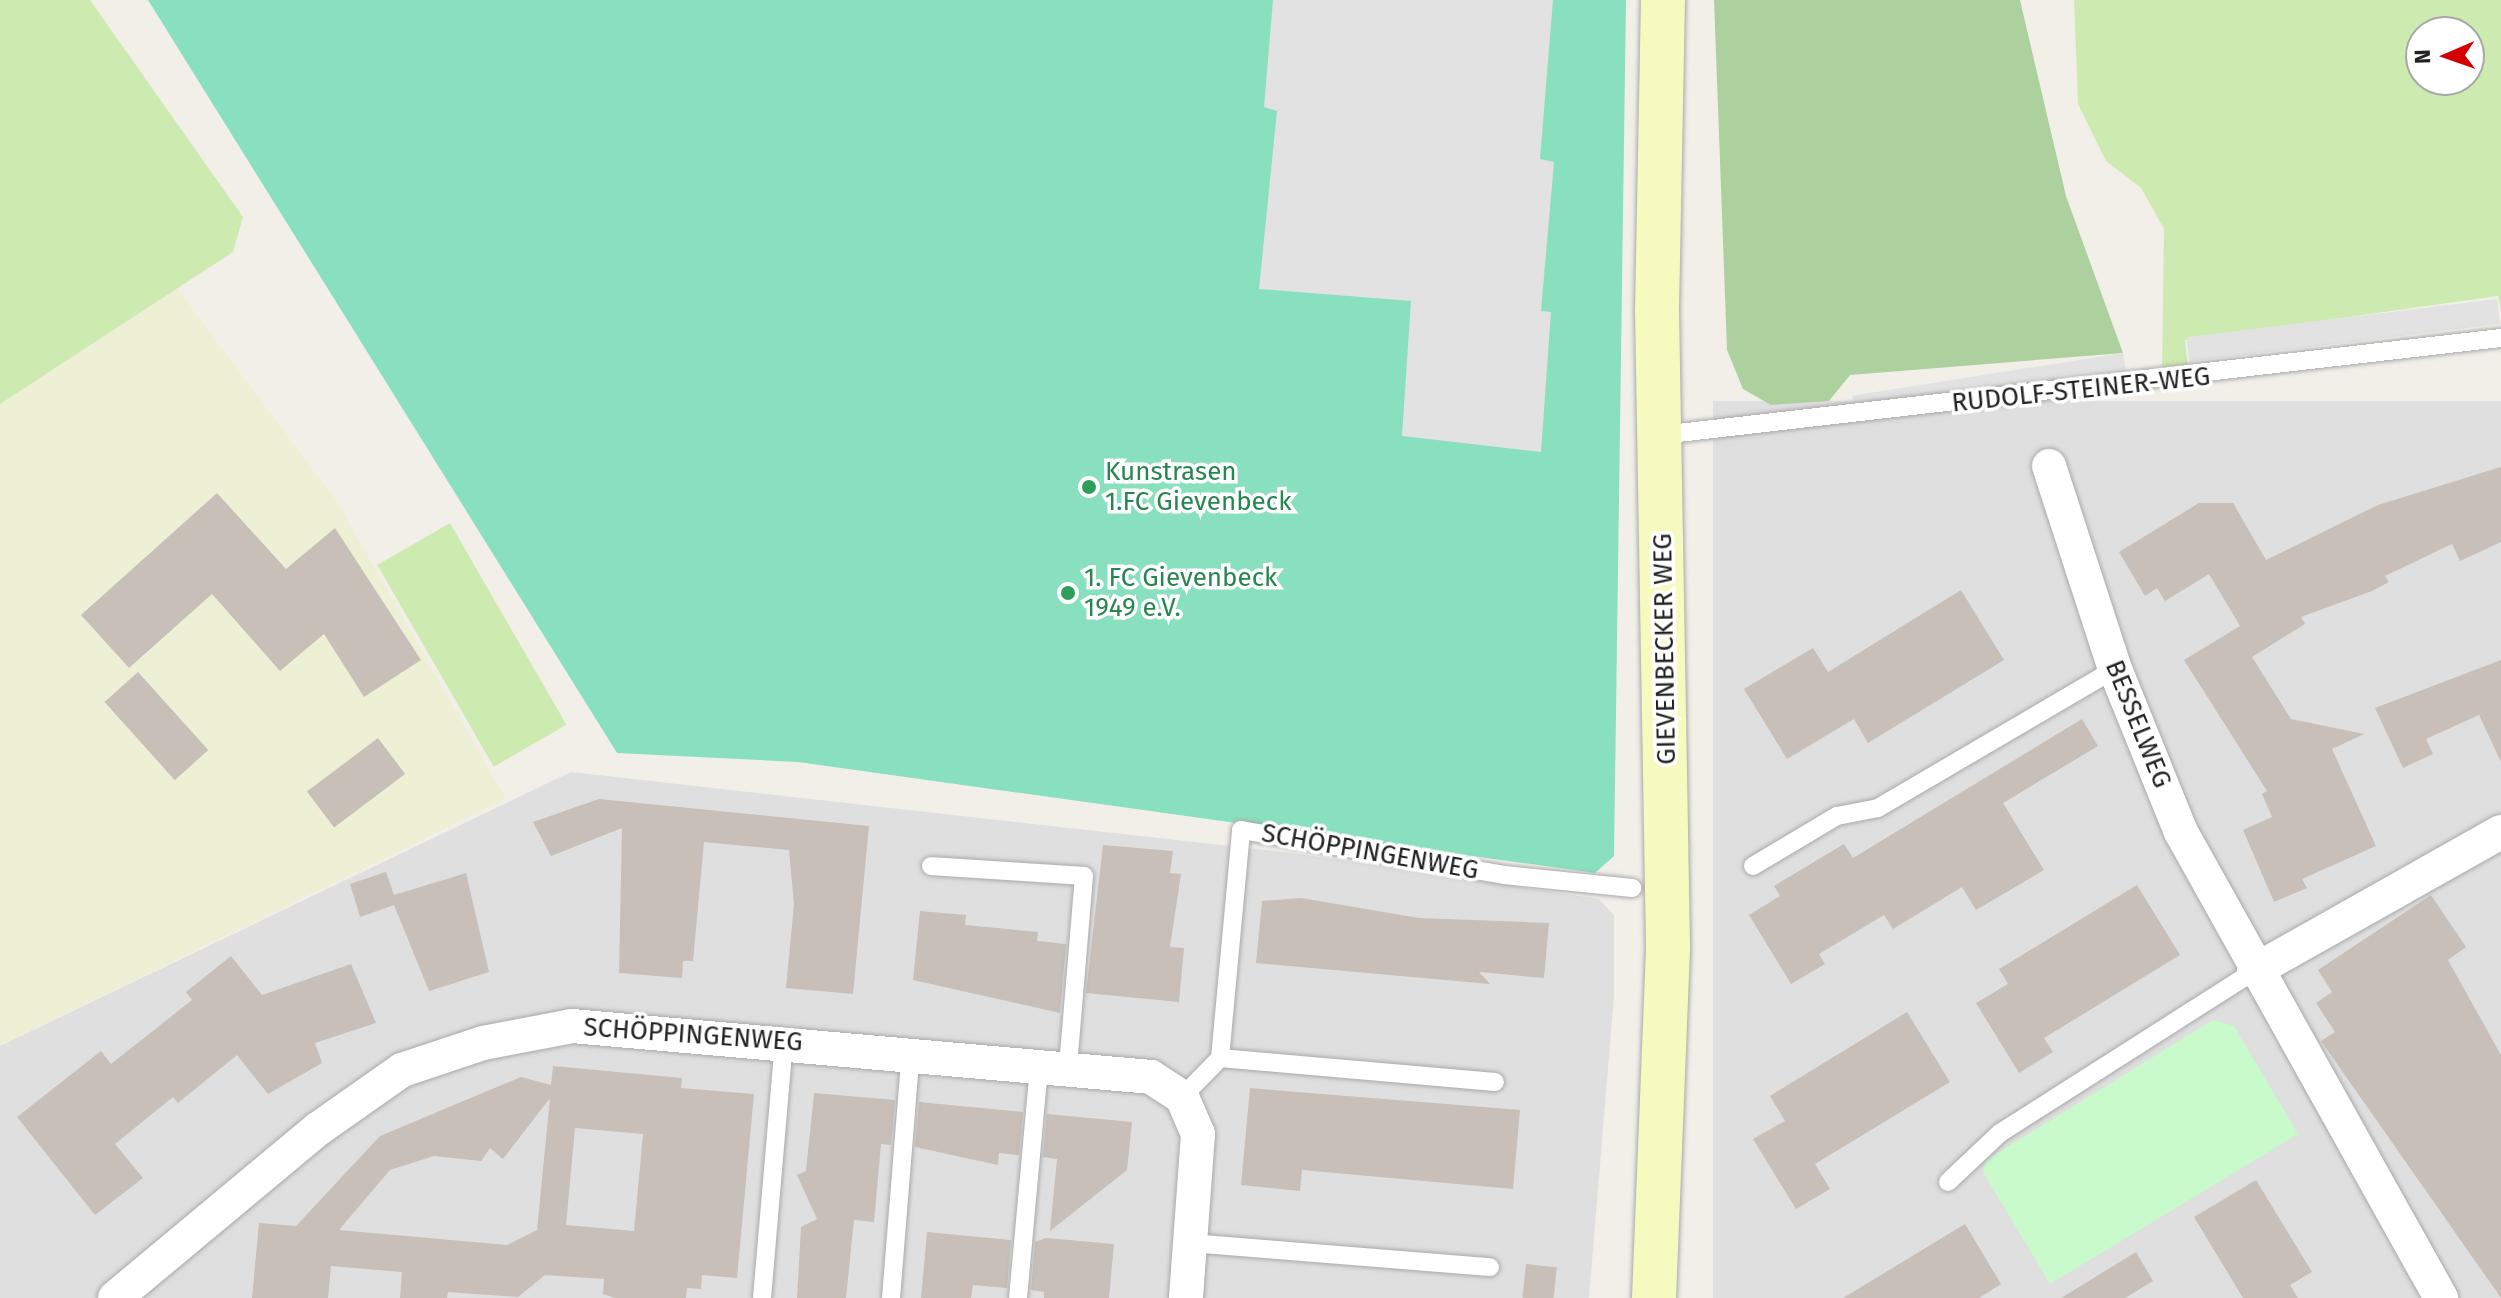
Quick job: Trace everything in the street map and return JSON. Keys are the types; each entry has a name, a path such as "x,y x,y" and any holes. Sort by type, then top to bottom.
{"main road":[{"name":"GIEVENBECKER WEG","path":"1654,1298 1668,946 1661,435 1663,0"}],"street":[{"name":"BESSELWEG","path":"2049,466 2115,669 2181,832 2254,971 2441,1298"},
{"path":"2254,971 2501,832"},
{"name":"SCHÖPPINGENWEG","path":"115,1298 318,1129 402,1070 483,1043 572,1026 911,1052 1151,1077 1182,1097"},
{"path":"1182,1097 1198,1134 1186,1298"}],"lane":[{"name":"RUDOLF-STEINER-WEG","path":"1661,435 2501,338"},
{"path":"1753,866 1837,816 1878,808 2115,669"},
{"name":"SCHÖPPINGENWEG","path":"1220,1058 1241,830 1504,875 1632,888"},
{"path":"931,866 1084,876 1018,1298"},
{"path":"1948,1182 2000,1133 2254,971"},
{"path":"762,1298 784,1042"},
{"path":"891,1298 911,1052"},
{"path":"1182,1097 1220,1058 1495,1082"},
{"path":"1190,1243 1490,1267"}],"shaded area":[{"path":"1273,0 1553,0 1540,159 1554,162 1541,311 1551,312 1541,452 1402,436 1411,301 1259,289 1277,111 1264,107"},
{"path":"2497,299 2500,324 2189,362 2186,337"},
{"path":"2123,353 2127,378 1856,421 1852,396"},
{"path":"1713,401 2501,401 2501,1298 1713,1298"},
{"path":"571,772 1293,853 1599,899 1614,915 1614,996 1589,1298 0,1298 0,1046"}],"green space":[{"path":"0,0 90,0 243,217 233,252 0,404"},
{"name":"1. FC Gievenbeck 1949 e.V.","path":"148,0 1626,0 1614,856 1595,873 798,762 617,753"},
{"path":"1714,0 2020,0 2066,196 2123,353 1850,375 1829,401 1771,405 1743,389 1727,350"},
{"path":"2074,0 2501,0 2501,312 2498,296 2185,340 2188,367 2162,371 2164,229 2141,188 2106,161 2078,104"},
{"path":"176,287 338,503 506,799 0,1046 0,404"},
{"path":"450,523 566,725 494,767 377,565"},
{"path":"2213,1020 2234,1026 2298,1134 2050,1284 1983,1172 1986,1160"}],"building":[{"path":"2501,467 2501,542 2460,561 2452,544 2385,576 2389,582 2372,591 2301,617 2305,624 2252,657 2291,719 2364,734 2332,749 2376,846 2302,879 2307,888 2274,902 2243,830 2272,817 2262,794 2267,791 2184,660 2240,626 2209,574 2165,601 2157,588 2145,596 2119,552 2199,503 2233,503 2266,560 2378,505"},
{"path":"217,493 286,569 335,528 421,660 364,697 324,634 280,671 212,594 129,668 81,615"},
{"path":"1961,590 2004,660 1868,743 1854,719 1787,759 1744,689 1813,648 1828,672"},
{"path":"2501,660 2501,762 2479,715 2426,739 2433,754 2403,768 2375,708"},
{"path":"138,672 208,750 175,780 105,702"},
{"path":"2082,719 2098,746 2003,803 2044,870 1976,910 1962,887 1893,929 1884,915 1819,954 1825,964 1791,984 1749,915 1780,896 1774,886 1844,844 1853,858"},
{"path":"378,738 405,774 334,828 307,792"},
{"path":"599,799 869,826 853,994 786,988 794,904 789,850 704,842 693,961 683,961 682,978 619,973 622,828 551,856 533,822"},
{"path":"1103,845 1173,851 1170,873 1181,874 1170,947 1184,948 1179,1002 1086,993"},
{"path":"386,872 394,895 466,873 489,972 429,991 394,905 360,917 350,884"},
{"path":"2137,885 2180,955 2044,1038 2053,1052 2019,1073 1976,1003 2008,984 1999,969"},
{"path":"2431,895 2466,947 2448,960 2501,1055 2501,1298 2321,1041 2335,1032 2316,1003 2332,992 2318,970"},
{"path":"1301,898 1419,918 1549,923 1544,978 1479,972 1490,984 1256,963 1262,901"},
{"path":"920,911 966,915 965,925 1038,932 1037,941 1066,944 1060,1013 913,980"},
{"path":"231,956 262,995 351,964 376,1023 315,1043 322,1063 268,1094 237,1055 178,1103 173,1097 115,1144 143,1178 95,1215 17,1117 101,1051 111,1064 192,1000 186,992"},
{"path":"1907,1012 1950,1082 1815,1164 1830,1189 1796,1209 1753,1139 1785,1121 1770,1096"},
{"path":"553,1066 682,1078 681,1088 754,1094 737,1278 702,1275 701,1289 687,1288 686,1298 615,1298 603,1294 604,1279 545,1275 518,1297 448,1292 447,1298 400,1298 402,1272 331,1266 328,1298 252,1298 259,1223 296,1226 380,1136 521,1077 551,1085","holes":["550,1098 537,1230 507,1245 339,1230 390,1170 434,1156 481,1161 490,1148 503,1159","575,1128 643,1134 634,1231 566,1225"]},
{"path":"1250,1088 1520,1110 1513,1189 1302,1170 1300,1191 1241,1185"},
{"path":"814,1093 895,1100 891,1145 881,1144 874,1222 854,1220 846,1298 797,1298 801,1227 817,1219 797,1175 806,1171"},
{"path":"919,1102 1023,1112 1019,1155 999,1153 998,1165 915,1147"},
{"path":"1047,1114 1132,1122 1127,1170 1050,1231 1057,1159 1043,1157"},
{"path":"2256,1180 2312,1272 2290,1285 2298,1298 2243,1298 2194,1217"},
{"path":"1965,1224 2001,1284 1979,1298 1843,1298"},
{"path":"927,1232 1011,1240 1007,1288 973,1285 971,1298 921,1298"},
{"path":"1046,1238 1114,1244 1109,1298 1044,1298 1044,1292 1031,1290 1035,1242"},
{"path":"2136,1252 2153,1281 2125,1298 2061,1298"},
{"path":"1526,1264 1557,1267 1554,1298 1522,1298"}],"place":[{"name":"Kunstrasen 1.FC Gievenbeck","path":"1089,487"},
{"name":"1. FC Gievenbeck 1949 e.V.","path":"1068,593"}]}
